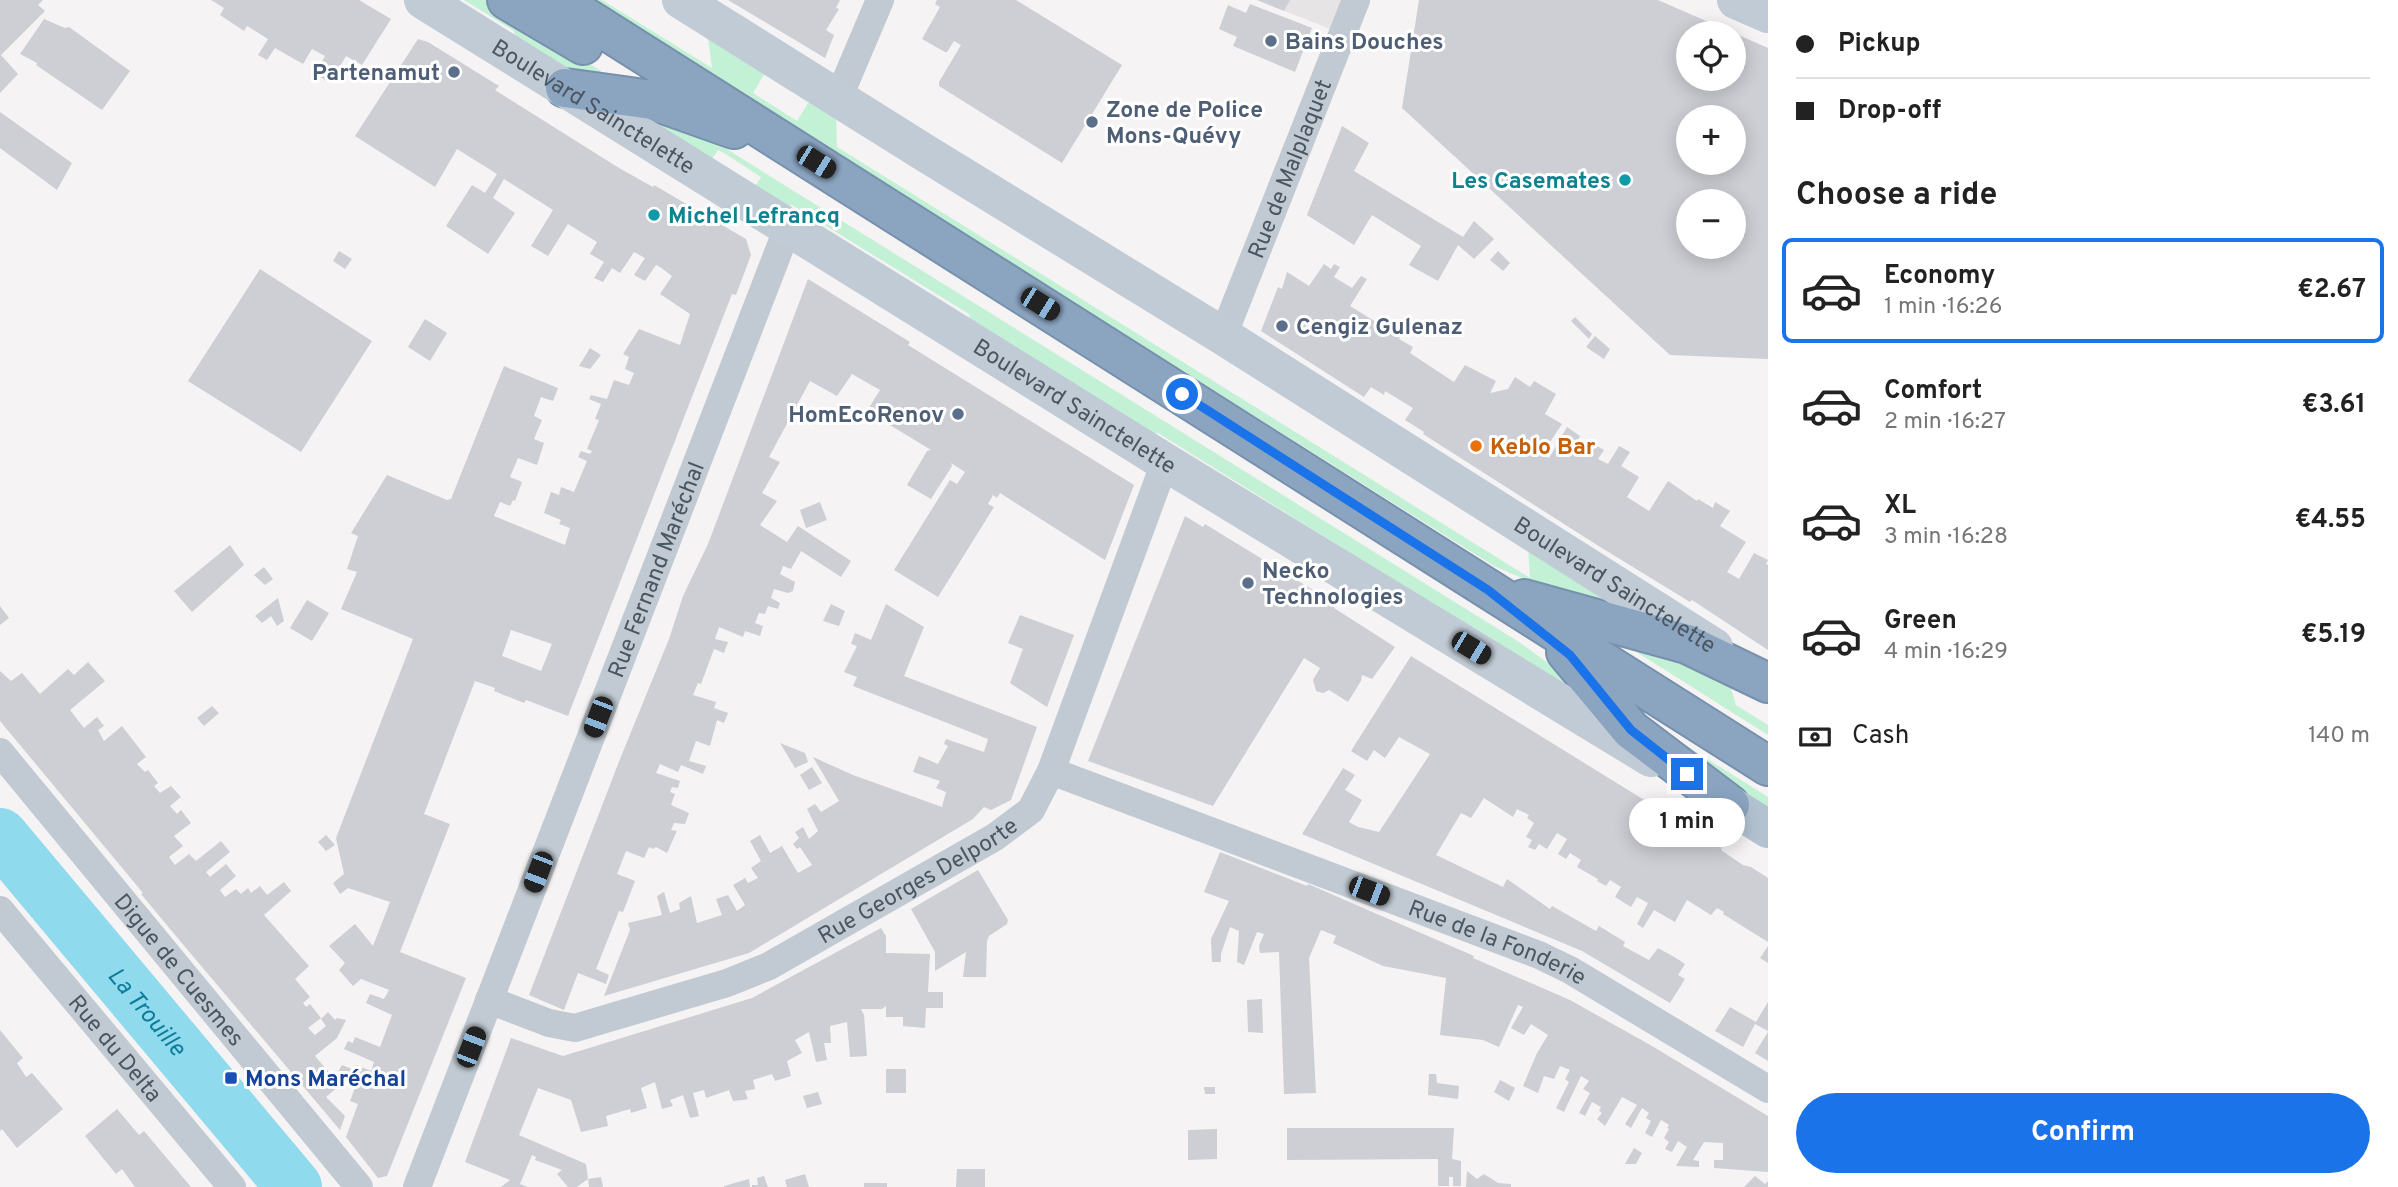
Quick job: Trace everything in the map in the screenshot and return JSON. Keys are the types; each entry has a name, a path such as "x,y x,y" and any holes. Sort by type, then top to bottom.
{"highway":[{"path":"507,0 601,55 715,99"},
{"path":"558,0 1768,766"},
{"path":"565,88 652,100 799,152"},
{"path":"1488,590 1687,644 1768,682"},
{"path":"1488,590 1570,655 1631,730 1730,806"}],"main road":[{"path":"1730,806 1768,829"}],"street":[{"name":"Boulevard Sainctelette","path":"423,0 1165,462 1730,806"},
{"name":"Boulevard Sainctelette","path":"681,0 1223,336 1768,682"},
{"path":"838,99 880,0"},
{"name":"Rue de Malplaquet","path":"1223,336 1356,0"},
{"path":"1736,0 1768,14"},
{"name":"Rue Fernand Maréchal","path":"417,1187 788,227"},
{"name":"Rue Georges Delporte","path":"489,1000 549,1023 575,1028 727,983 769,965 996,837 1031,810 1051,771 1165,462"},
{"name":"Digue de Cuesmes","path":"0,752 359,1187"},
{"name":"Rue de la Fonderie","path":"1051,771 1539,955 1570,970 1768,1089"},
{"name":"Rue du Delta","path":"0,910 232,1187"}],"shaded area":[{"path":"1257,0 1356,0 1343,34"}],"green space":[{"path":"464,0 487,0 601,71 598,75 540,63 518,50 514,31"},
{"path":"583,0 602,0 712,68 708,38 765,73 753,93 797,121 810,100 836,117 837,147 1530,578 1528,548 1614,606 1529,581 1494,566"},
{"path":"620,108 698,133 720,145 1519,642 1548,663 1581,693 1492,641 1158,433 1136,435 972,332 969,314 792,205 777,210 751,194 761,177 724,153 718,150 707,167"},
{"path":"1616,639 1727,675 1736,705 1768,725 1768,735"},
{"path":"1658,728 1768,797 1768,811"}],"building":[{"path":"0,0 43,0 38,5 45,11 1,55 18,74 0,93"},
{"path":"211,0 359,0 391,19 362,65 346,56 330,83 315,74 325,56 312,49 303,64 275,48 267,60 258,55 268,39 247,26 244,31 220,15 224,8"},
{"path":"728,0 840,0 836,8 839,9 826,30 834,35 825,58"},
{"path":"937,0 1016,0 1122,65 1062,163 939,86 961,45 954,41 945,52 922,39 940,7 935,4"},
{"path":"1257,0 1290,0 1284,11"},
{"name":"Les Casemates","path":"1419,0 1658,0 1706,21 1676,21 1676,91 1746,91 1746,38 1768,48 1768,359 1670,355 1402,108"},
{"name":"Bains Douches","path":"1250,4 1312,28 1295,72 1233,46 1237,37 1219,29 1228,5 1246,13"},
{"path":"44,19 65,28 69,27 130,71 102,110 36,65 37,63 20,54"},
{"path":"418,39 428,42 499,86 495,90 619,168 653,187 654,185 746,239 751,255 736,295 732,294 568,716 526,700 524,703 475,681 424,814 450,824 400,952 466,978 387,1176 378,1178 346,1137 358,1104 350,1101 358,1080 338,1072 342,1065 354,1070 356,1065 371,1071 374,1062 344,1049 348,1041 353,1043 355,1037 380,1047 392,1015 366,1003 370,994 384,999 389,990 361,979 353,986 339,970 345,963 329,946 355,924 373,946 390,902 348,888 340,894 333,883 344,874 336,838 413,639 341,609 357,572 347,569 358,536 351,533 387,475 447,500 451,499 504,366 558,388 553,401 541,397 534,416 542,420 534,439 544,443 537,465 518,458 510,477 522,482 515,501 513,500 510,506 500,502 494,516 565,545 570,528 559,524 561,520 544,513 551,492 559,495 561,487 574,492 587,461 578,457 581,451 590,454 592,451 587,449 599,420 595,419 601,404 589,399 591,395 607,399 614,380 629,385 634,373 625,369 629,357 623,354 639,329 680,345 690,314 660,294 672,276 660,267 656,265 645,281 634,275 645,258 634,252 620,273 612,268 603,282 594,278 604,262 590,254 597,242 568,224 548,256 531,246 553,210 504,179 493,198 515,213 488,254 446,226 472,185 485,193 497,174 457,149 435,187 355,136","holes":["511,630 552,644 541,671 502,656"]},
{"path":"0,112 72,163 57,190 0,148"},
{"path":"1342,126 1369,143 1354,171 1463,237 1474,221 1494,239 1474,259 1458,245 1438,281 1409,265 1421,246 1372,215 1354,245 1307,215"},
{"path":"339,251 352,259 345,269 333,261"},
{"path":"1498,251 1510,263 1503,271 1490,260"},
{"path":"1324,264 1331,269 1334,264 1340,267 1334,277 1352,288 1361,276 1367,279 1350,306 1400,337 1399,339 1413,347 1410,353 1454,382 1465,365 1496,381 1490,393 1508,389 1515,377 1530,387 1534,381 1556,394 1545,414 1562,424 1542,454 1549,458 1567,427 1580,436 1575,445 1585,450 1590,442 1604,450 1598,459 1608,464 1619,446 1630,452 1621,466 1639,477 1627,497 1649,511 1668,481 1697,501 1698,499 1713,508 1715,502 1730,511 1720,526 1746,542 1727,572 1739,579 1754,553 1768,560 1768,650 1423,434 1424,432 1405,420 1413,408 1385,391 1384,395 1371,387 1364,397 1261,331 1278,287 1282,289 1287,272 1309,286"},
{"path":"260,269 372,341 301,452 188,381"},
{"path":"808,279 910,342 908,345 1134,485 1105,560 1000,493 997,498 993,495 988,504 994,507 938,597 894,570 950,480 957,484 965,472 951,463 952,466 931,499 907,485 927,451 931,450 867,411 880,390 852,374 837,396 810,381 769,457 780,462 762,493 777,501 760,525 787,542 798,526 851,561 841,577 801,551 791,569 783,566 780,574 795,582 793,591 788,593 774,589 771,598 780,603 778,609 768,606 765,614 759,613 755,623 763,626 760,636 745,631 743,637 719,627 715,639 728,642 724,653 714,649 701,684 698,683 693,695 716,702 714,708 728,713 724,723 717,720 710,746 696,741 689,761 706,766 703,774 681,765 678,772 660,764 656,773 680,781 678,788 672,787 670,792 675,794 671,805 689,813 685,824 674,823 671,830 677,831 667,853 656,847 649,847 644,858 626,851 617,874 635,881 623,912 619,911 596,969 609,975 606,984 578,973 564,1010 529,995 669,639 683,596 708,544"},
{"path":"1575,317 1592,334 1589,339 1571,321"},
{"path":"425,319 447,333 430,361 408,347"},
{"path":"1595,336 1610,349 1604,359 1586,347"},
{"path":"590,348 601,355 590,369 579,366"},
{"path":"820,502 827,520 806,528 800,510"},
{"path":"1185,516 1203,527 1205,524 1336,604 1334,608 1395,647 1372,679 1362,675 1348,702 1329,690 1323,693 1316,691 1313,680 1320,668 1304,658 1213,806 1088,761"},
{"path":"230,545 244,565 192,612 174,591"},
{"path":"264,567 273,579 265,585 254,575"},
{"path":"278,598 284,621 277,626 271,616 262,623 255,616"},
{"path":"307,600 329,613 312,641 290,628"},
{"path":"831,604 845,611 839,626 823,621"},
{"path":"886,604 924,627 904,676 1037,727 1011,800 991,810 984,807 973,819 749,953 604,996 630,930 628,923 662,915 657,896 664,892 670,913 680,909 679,903 691,896 697,923 722,915 716,899 728,895 737,911 745,905 733,885 745,878 748,883 758,878 751,868 761,861 750,841 760,835 770,853 782,846 798,873 812,865 800,847 797,849 793,844 799,838 795,832 803,827 809,839 818,831 807,809 815,804 821,812 839,801 813,757 853,775 942,807 946,792 936,788 940,781 913,772 919,756 938,764 948,746 944,744 946,739 984,752 988,739 853,686 857,677 844,672 857,646 851,644 855,633 871,640"},
{"path":"0,606 9,618 0,625"},
{"path":"1020,615 1074,635 1047,707 1010,683 1023,649 1008,643"},
{"path":"1411,656 1722,848 1721,850 1743,865 1768,878 1768,942 1717,908 1711,915 1687,900 1675,922 1654,910 1643,928 1637,924 1648,903 1637,897 1631,907 1615,897 1621,887 1610,880 1606,886 1597,881 1598,879 1577,867 1581,860 1570,853 1566,859 1558,854 1567,839 1557,833 1547,849 1539,844 1535,850 1528,847 1532,840 1526,837 1534,823 1527,818 1529,815 1517,809 1513,817 1484,798 1471,818 1461,813 1436,855 1503,887 1507,879 1550,909 1552,906 1596,931 1599,926 1625,942 1623,946 1649,960 1658,948 1676,958 1685,964 1678,975 1685,979 1670,1003 1582,951 1302,834 1343,768 1355,775 1345,790 1362,800 1349,822 1379,832 1430,754 1399,737 1385,758 1374,750 1367,761 1351,751"},
{"path":"88,662 105,681 70,710 84,728 97,717 104,726 98,730 104,741 122,726 146,757 137,764 145,772 148,770 158,783 154,786 160,793 171,786 181,797 170,806 177,814 181,810 191,823 174,836 183,846 169,857 175,865 189,854 196,861 221,841 230,852 206,872 210,877 226,864 236,876 220,890 225,897 236,889 241,894 248,888 251,893 260,886 267,895 284,882 291,891 264,915 309,966 295,979 310,997 303,1003 306,1007 310,1004 321,1018 308,1028 315,1035 326,1026 321,1019 328,1012 335,1020 346,1020 337,1038 315,1056 340,1085 326,1097 345,1116 340,1130 141,894 143,893 0,721 0,671 11,681 22,673 40,694 68,669 74,675"},
{"path":"212,706 219,713 204,726 197,718"},
{"path":"780,743 805,753 808,762 795,768"},
{"path":"812,767 822,783 809,790 800,775"},
{"path":"326,835 335,845 326,851 318,842"},
{"path":"1220,852 1307,886 1308,884 1474,956 1473,958 1570,1000 1652,1046 1768,1116 1768,1172 1714,1168 1714,1160 1723,1160 1723,1143 1704,1142 1693,1160 1699,1161 1699,1167 1676,1166 1687,1147 1678,1141 1672,1152 1665,1149 1669,1142 1664,1138 1669,1125 1661,1120 1652,1137 1645,1133 1651,1121 1646,1118 1649,1113 1642,1108 1631,1128 1625,1124 1637,1105 1622,1097 1605,1126 1597,1119 1602,1113 1599,1111 1601,1107 1592,1102 1585,1116 1579,1113 1590,1093 1583,1089 1589,1081 1581,1076 1564,1112 1556,1108 1569,1082 1565,1079 1570,1070 1560,1066 1554,1079 1544,1076 1538,1093 1523,1086 1548,1035 1531,1024 1524,1035 1511,1028 1523,1007 1518,1005 1499,1047 1483,1040 1440,1035 1446,978 1383,966 1333,943 1336,936 1321,930 1309,958 1316,1093 1284,1094 1279,952 1260,953 1259,946 1264,934 1257,932 1244,965 1237,962 1239,931 1230,927 1221,962 1212,962 1211,939 1229,901 1204,892"},
{"path":"978,870 1008,920 1007,924 989,936 987,941 986,977 963,977 966,952 935,971 935,952 911,909"},
{"path":"881,928 886,936 886,953 930,954 928,992 943,992 943,1008 926,1008 925,1028 903,1026 903,1017 886,1017 886,1006 882,1009 861,1009 864,1015 867,1056 850,1057 847,1022 830,1026 831,1043 824,1043 827,1060 816,1062 809,1032 795,1040 802,1053 787,1061 791,1076 775,1081 772,1074 753,1080 755,1089 745,1091 748,1099 733,1101 729,1090 706,1098 704,1090 693,1093 699,1116 690,1118 683,1095 670,1100 673,1106 662,1109 655,1082 641,1088 647,1108 631,1113 630,1109 606,1116 608,1126 581,1132 571,1100 538,1088 519,1135 586,1164 588,1179 577,1187 568,1187 557,1174 562,1170 535,1160 536,1157 532,1155 520,1184 528,1187 501,1187 510,1180 465,1162 511,1038 563,1056 752,998"},
{"path":"1768,946 1768,963 1760,958"},
{"path":"1262,999 1263,1033 1248,1032 1247,1000"},
{"path":"1768,1002 1768,1031 1755,1024 1743,1047 1715,1031 1730,1007 1756,1022"},
{"path":"0,1030 23,1058 17,1063 26,1077 32,1073 63,1109 17,1148 2,1129 0,1131"},
{"path":"1768,1032 1768,1061 1755,1053"},
{"path":"886,1069 906,1069 906,1093 886,1093"},
{"path":"1429,1074 1436,1074 1437,1083 1459,1086 1458,1099 1428,1095"},
{"path":"1500,1080 1515,1088 1509,1101 1494,1092"},
{"path":"1204,1087 1215,1087 1215,1094 1205,1094"},
{"path":"818,1092 822,1104 807,1108 803,1096"},
{"path":"117,1109 139,1135 144,1131 191,1187 135,1187 122,1169 116,1174 85,1136"},
{"path":"1287,1128 1454,1128 1452,1159 1461,1161 1461,1186 1453,1186 1453,1177 1449,1177 1449,1186 1438,1186 1438,1159 1287,1160"},
{"path":"1217,1129 1217,1159 1188,1160 1188,1130"},
{"path":"1634,1148 1642,1153 1636,1164 1625,1164"},
{"path":"957,1169 985,1169 985,1187 956,1187"},
{"path":"1467,1171 1477,1179 1484,1174 1498,1183 1511,1184 1511,1187 1466,1187"},
{"path":"805,1174 809,1187 787,1187 785,1180"},
{"path":"764,1176 768,1187 752,1187 758,1185 757,1178"},
{"path":"1755,1176 1765,1184 1768,1181 1768,1187 1744,1187"},
{"path":"601,1177 603,1187 589,1187 588,1179"},
{"path":"749,1179 750,1187 724,1187 724,1186"},
{"path":"864,1183 887,1183 887,1187 864,1187"}],"waterway":[{"name":"La Trouille","path":"0,836 294,1187"}],"place":[{"name":"Bains Douches","path":"1271,41"},
{"name":"Partenamut","path":"454,72"},
{"name":"Zone de Police Mons-Quévy","path":"1092,122"},
{"name":"Les Casemates","path":"1625,180"},
{"name":"Michel Lefrancq","path":"654,215"},
{"name":"Cengiz Gulenaz","path":"1282,326"},
{"name":"HomEcoRenov","path":"958,414"},
{"name":"Keblo Bar","path":"1476,446"},
{"name":"Necko Technologies","path":"1248,583"},
{"name":"Mons Maréchal","path":"231,1078"}],"route":[{"path":"1182,394 1488,590 1570,655 1631,730 1687,774"}]}
